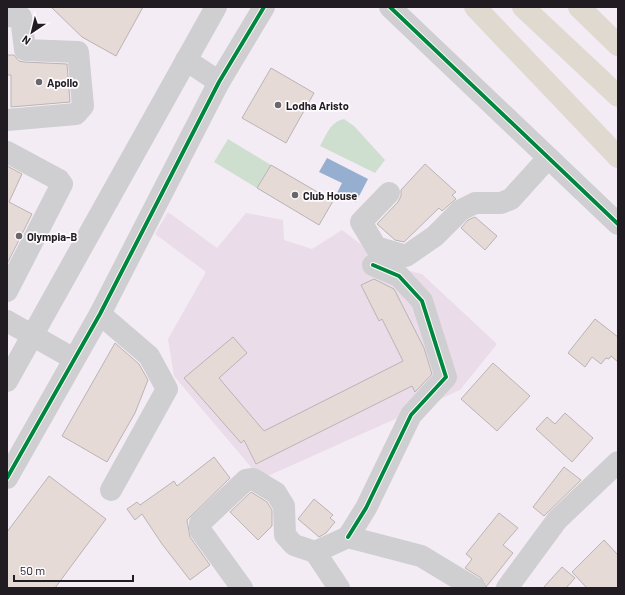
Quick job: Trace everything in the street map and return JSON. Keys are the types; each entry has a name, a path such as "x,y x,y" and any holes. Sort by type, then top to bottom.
{"highway":[{"path":"475,7 618,157"},
{"path":"522,7 618,96"},
{"path":"579,7 618,45"}],"street":[{"path":"7,382 216,7"},
{"path":"7,478 100,314 219,82 264,7"},
{"path":"390,7 618,224"},
{"path":"7,16 18,16 22,19 25,50 78,52 83,106 76,114 7,120"},
{"path":"186,60 219,82"},
{"path":"7,152 59,180 62,184 7,291"},
{"path":"389,193 360,222 376,247 406,256 435,236 461,210 475,203 501,203 511,199 548,158"},
{"path":"315,552 348,537 366,508 411,415 446,377 422,301 399,276 373,265"},
{"path":"100,314 149,356 167,389 111,490"},
{"path":"7,320 74,359"},
{"path":"507,588 557,520 618,462"},
{"path":"242,588 200,530 200,523 246,480 253,479 276,493 284,506 286,535 294,545 315,552 339,588"},
{"path":"348,537 421,556 474,588"}],"shaded area":[{"path":"168,212 217,248 246,213 283,220 284,240 312,249 342,230 390,266 422,274 497,344 460,390 261,479 174,376 168,339 206,272 155,234"}],"green space":[{"path":"344,119 354,126 385,160 375,173 320,146 332,126"},
{"path":"228,139 271,165 257,188 214,162"}],"water":[{"path":"327,158 368,179 356,202 337,193 342,183 319,172"}],"building":[{"path":"51,7 143,7 116,56 82,37"},
{"name":"Apollo","path":"7,55 14,55 19,61 24,62 67,64 70,102 11,107 11,75 7,75"},
{"name":"Lodha Aristo","path":"271,68 314,93 286,143 242,118"},
{"path":"425,164 456,192 452,195 456,199 442,211 439,208 404,242 395,240 377,224 398,202 401,196 401,190"},
{"name":"Club House","path":"271,165 333,201 319,225 257,188"},
{"name":"Olympia-B","path":"7,166 22,174 9,202 32,214 7,264"},
{"path":"475,217 497,236 485,250 461,228 468,220"},
{"path":"374,279 394,289 424,348 432,374 415,392 412,386 256,464 244,440 241,443 184,378 233,337 247,353 219,378 264,431 403,361 382,319 379,321 361,285"},
{"path":"595,319 618,337 618,362 611,356 609,359 606,358 601,364 592,357 585,367 568,353"},
{"path":"115,343 139,364 148,380 135,413 107,462 62,436"},
{"path":"493,363 530,396 497,431 461,399"},
{"path":"565,413 593,438 572,462 536,429 547,417 555,424"},
{"path":"214,457 230,478 187,520 190,537 210,565 190,580 162,544 142,514 135,520 127,509 137,502 140,505 174,481 177,486"},
{"path":"564,467 581,480 544,516 533,507"},
{"path":"49,476 106,519 55,588 7,588 7,532"},
{"path":"251,492 267,502 272,510 272,526 258,540 230,512"},
{"path":"314,499 333,515 330,518 335,522 326,533 319,537 298,519"},
{"path":"499,513 518,528 503,545 513,553 486,587 481,578 465,568 472,559 466,554"},
{"path":"604,540 618,555 618,588 587,588 572,572"},
{"path":"562,567 575,578 566,588 543,588"}],"cycle path":[{"path":"7,478 100,314 219,82 264,7"},
{"path":"390,7 618,224"},
{"path":"348,537 366,508 411,415 446,377 422,301 399,276 373,265"}],"place":[{"name":"Apollo","path":"39,82"},
{"name":"Lodha Aristo","path":"278,105"},
{"name":"Club House","path":"295,195"},
{"name":"Olympia-B","path":"19,236"}]}
